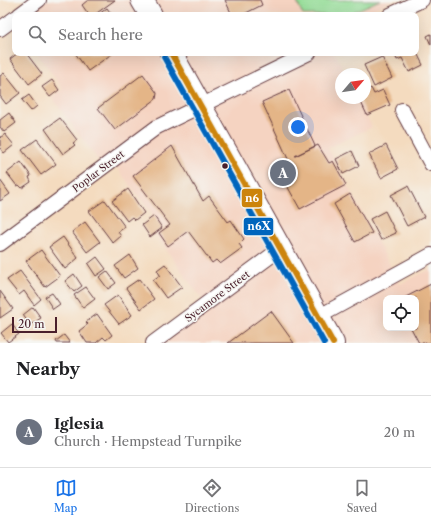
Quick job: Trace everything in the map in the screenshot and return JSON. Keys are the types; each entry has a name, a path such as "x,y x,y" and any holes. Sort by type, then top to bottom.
{"main road":[{"path":"142,0 148,12"},
{"path":"173,56 333,343"}],"street":[{"path":"23,12 40,0"},
{"path":"396,12 422,0"},
{"path":"0,29 12,20"},
{"name":"Poplar Street","path":"0,244 157,127 201,107 303,56"},
{"path":"402,110 431,164"},
{"name":"Sycamore Street","path":"153,343 280,249"},
{"path":"318,317 431,255"}],"shaded area":[{"path":"41,0 393,0 367,12 25,12"},
{"path":"39,56 337,56 343,68 335,68 335,104 361,104 372,127 328,148 400,284 431,269 431,343 164,343 207,306 155,234 163,228 113,163 104,168 52,98 63,89"}],"green space":[{"path":"296,0 380,0 353,12 302,12"}],"building":[{"path":"88,0 115,0 98,12 87,12 82,5"},
{"path":"225,0 260,0 262,5 248,12 231,12"},
{"path":"107,8 110,12 102,12"},
{"path":"431,34 431,45 427,36"},
{"path":"14,56 28,56 42,74 29,84 10,59"},
{"path":"77,56 109,56 88,71"},
{"path":"395,56 418,56 423,65 409,72 402,58 397,60"},
{"path":"382,57 392,78 374,87 371,80 371,68 365,68 364,65"},
{"path":"4,73 20,93 6,104 0,96 0,76"},
{"path":"143,74 157,93 156,99 115,130 98,108"},
{"path":"52,80 59,90 50,97 42,87"},
{"path":"371,88 374,94 383,90 390,105 367,115 362,104 371,104"},
{"path":"289,90 315,146 295,156 318,145 329,163 333,161 346,185 300,209 275,164 288,159 262,102"},
{"path":"29,95 37,106 31,111 22,100"},
{"path":"9,113 16,123 4,132 0,127 0,120"},
{"path":"60,118 77,140 73,143 75,145 63,154 45,129"},
{"path":"5,134 14,145 4,153 0,148 0,138"},
{"path":"37,139 56,164 41,175 22,150"},
{"path":"386,145 398,169 381,178 369,154"},
{"path":"172,146 203,201 209,196 228,222 231,220 244,239 239,244 242,248 220,264 216,260 212,263 188,231 168,246 159,233 170,225 133,176"},
{"path":"352,151 359,166 343,174 336,159"},
{"path":"21,162 31,176 29,177 31,182 22,188 19,185 17,186 7,173"},
{"path":"0,180 10,194 0,201"},
{"path":"408,186 424,217 407,226 391,195"},
{"path":"128,189 144,213 135,220 132,217 127,221 112,201"},
{"path":"350,194 372,233 355,242 334,204"},
{"path":"105,200 125,227 118,232 121,236 113,243 89,211"},
{"path":"385,211 396,233 381,240 370,219"},
{"path":"154,216 162,228 150,237 142,225"},
{"path":"85,222 100,242 87,252 72,232"},
{"path":"63,237 78,258 65,269 49,247"},
{"path":"41,250 60,276 45,287 26,261"},
{"path":"130,255 138,268 124,278 115,266"},
{"path":"97,257 106,269 96,276 88,264"},
{"path":"165,264 182,287 166,298 153,280 160,275 157,270"},
{"path":"20,271 41,299 34,305 24,291 19,295 7,280"},
{"path":"107,271 116,283 108,289 99,277"},
{"path":"74,274 82,286 74,292 65,281"},
{"path":"139,279 154,299 141,309 126,288"},
{"path":"431,284 431,343 419,343 413,331 419,331 419,295 410,295"},
{"path":"86,287 95,299 83,308 74,295"},
{"path":"0,291 13,309 0,318"},
{"path":"52,293 60,304 53,309 45,297"},
{"path":"118,295 132,315 119,324 104,305"},
{"path":"33,307 41,318 30,325 23,315"},
{"path":"271,311 294,343 228,343"},
{"path":"97,314 112,335 106,340 103,337 96,343 87,343 79,331 88,324 86,322"},
{"path":"12,324 19,334 8,342 1,333"},
{"path":"64,335 70,343 57,343 56,341"}],"transit line":[{"name":"n6","path":"173,56 333,343"},
{"name":"n6X","path":"164,57 324,343"}],"place":[{"name":"Iglesia","path":"283,173"}]}
